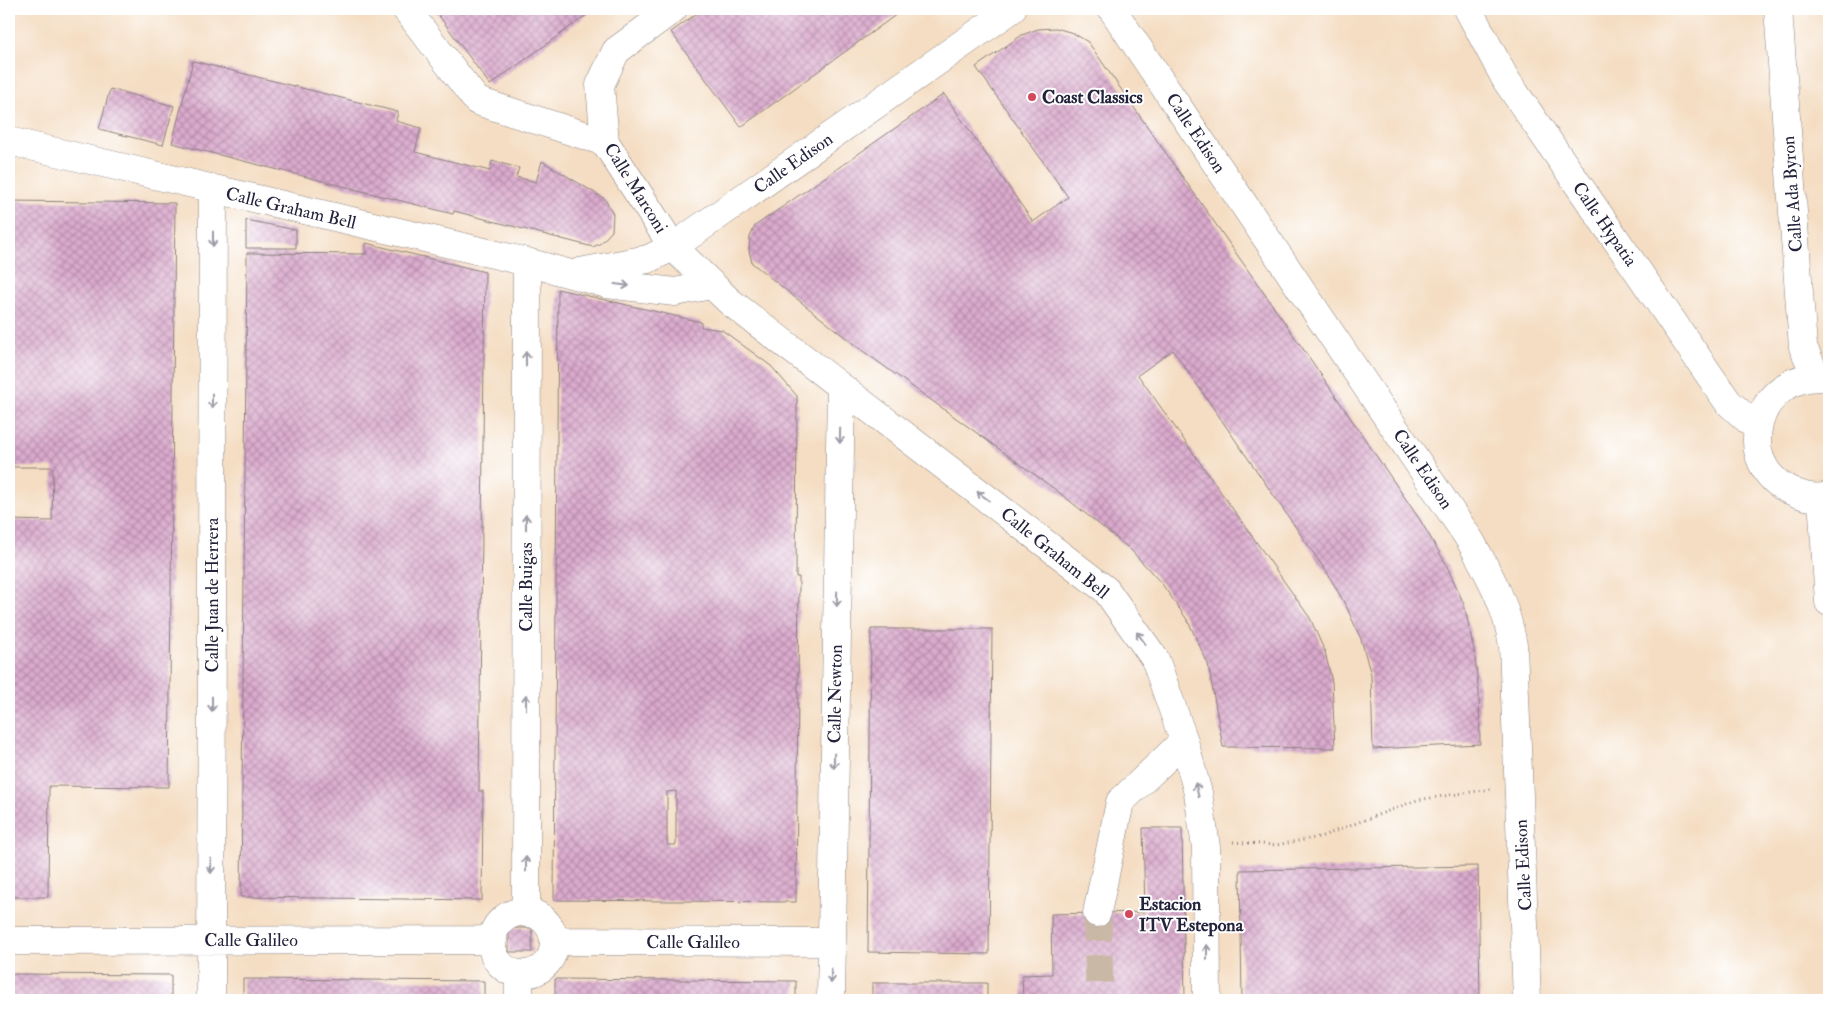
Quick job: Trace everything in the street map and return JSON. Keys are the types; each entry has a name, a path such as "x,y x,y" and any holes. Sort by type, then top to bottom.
{"street":[{"path":"406,9 477,101 604,142"},
{"name":"Calle Marconi","path":"673,9 616,51 600,86 604,142 673,247"},
{"name":"Calle Edison","path":"673,247 1012,9"},
{"name":"Calle Edison","path":"1112,9 1470,540 1496,587 1507,613 1513,645 1527,1000"},
{"name":"Calle Hypatia","path":"1468,9 1506,80 1728,402 1757,428"},
{"name":"Calle Ada Byron","path":"1778,9 1803,347 1823,377"},
{"name":"Calle Graham Bell","path":"9,141 574,273 607,284 675,292 711,285"},
{"name":"Calle Juan de Herrera","path":"210,1000 213,190"},
{"name":"Calle Graham Bell","path":"574,273 648,260 673,247 729,302 1106,590 1156,659 1184,741 1198,793 1206,847 1208,1000"},
{"name":"Calle Buigas","path":"526,262 526,913"},
{"path":"1823,377 1796,380 1777,391 1764,407 1757,428 1757,446 1762,463 1772,479 1787,490 1804,496 1826,497 1829,602"},
{"name":"Calle Newton","path":"831,1000 841,388"},
{"path":"1097,913 1120,802 1184,741"},
{"path":"526,913 542,919 553,933 553,952 548,962 519,987 510,971 496,958 493,940 495,931 508,917 526,913"},
{"name":"Calle Galileo","path":"9,941 211,939 493,940"},
{"name":"Calle Galileo","path":"554,941 831,942"}],"path":[{"path":"1206,847 1228,842 1276,845 1320,837 1360,824 1417,800 1475,790 1519,788"}],"building":[{"path":"434,9 595,9 490,85"},
{"path":"703,9 904,9 741,127 671,32"},
{"path":"1056,28 1073,33 1088,42 1313,363 1420,520 1445,562 1464,604 1474,650 1479,694 1480,744 1373,749 1371,675 1361,639 1346,606 1328,574 1173,350 1138,375 1310,618 1325,652 1332,682 1335,748 1223,747 1208,664 1188,621 1162,584 1130,549 1056,490 856,346 752,263 749,250 750,237 755,226 944,94 1033,222 1068,197 976,67 1022,35 1038,29"},
{"path":"193,61 398,112 396,121 421,128 415,152 490,171 492,161 519,168 516,177 536,182 542,161 605,199 613,214 612,231 601,243 593,247 454,211 453,214 172,143"},
{"path":"110,89 174,106 163,145 99,129"},
{"path":"9,201 175,203 169,787 49,786 48,897 9,897 9,520 52,521 53,467 9,467"},
{"path":"246,220 296,230 296,248 246,248"},
{"path":"366,243 485,272 479,791 483,791 482,900 241,897 247,253 366,254"},
{"path":"558,289 701,322 701,327 722,330 771,366 797,396 796,577 799,577 796,902 554,900","holes":["676,791 676,845 667,845 667,792"]},
{"path":"871,629 992,629 989,954 868,952"},
{"name":"Estacion ITV Estepona","path":"1143,828 1182,828 1185,1000 1023,1000 1022,975 1052,974 1051,914 1145,912"},
{"path":"1478,866 1480,1000 1242,1000 1240,870"},
{"path":"509,928 532,928 532,952 509,952"},
{"path":"9,974 171,975 171,1000 9,1000"},
{"path":"243,979 484,981 484,1000 243,1000"},
{"path":"555,979 796,981 796,1000 555,1000"},
{"path":"872,983 987,983 987,1000 872,1000"}],"tunnel":[{"path":"1097,913 1100,1000"}],"place":[{"name":"Coast Classics","path":"1032,97"},
{"name":"Estacion ITV Estepona","path":"1129,914"}]}
